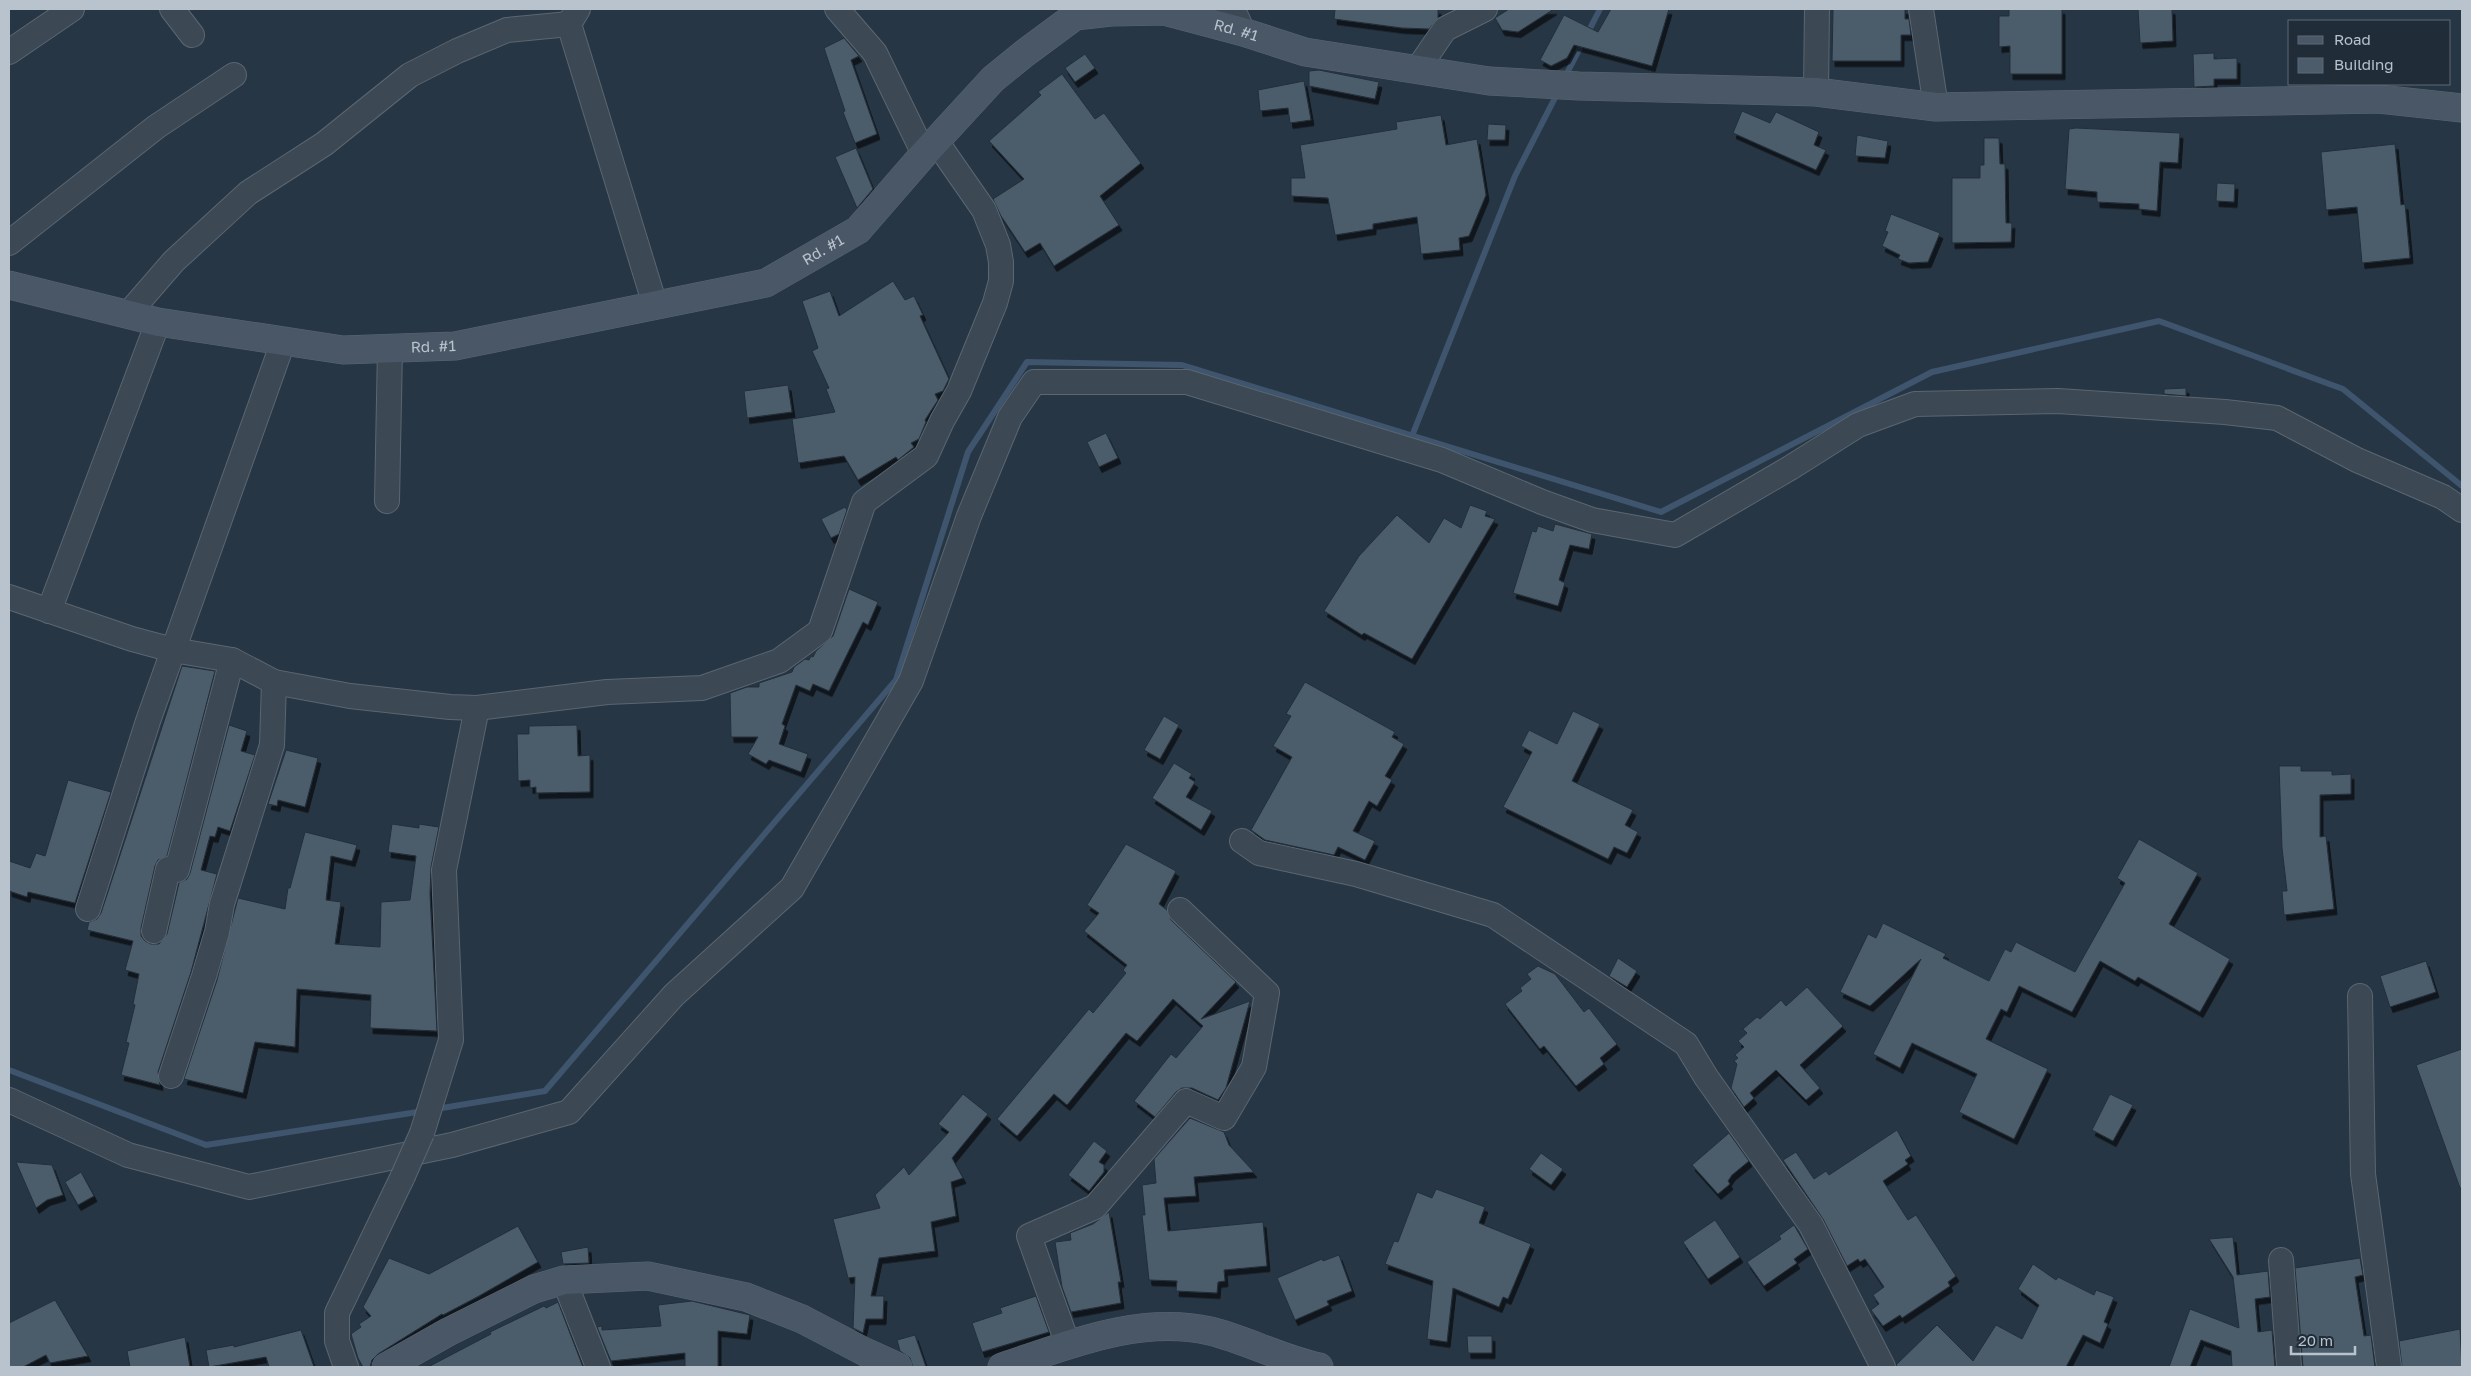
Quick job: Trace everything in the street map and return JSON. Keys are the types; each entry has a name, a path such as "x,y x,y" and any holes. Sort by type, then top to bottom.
{"main road":[{"name":"Rd. #1","path":"9,285 158,322 343,350 455,346 766,283 858,230 993,79 1075,16 1111,12 1164,11 1243,32 1304,52 1489,81 1568,86 1816,92 1936,107 2380,99 2444,108 2462,108"},
{"path":"386,1367 448,1332 526,1294 564,1280 648,1276 746,1297 802,1319 898,1367"},
{"path":"1002,1367 1068,1345 1138,1328 1179,1325 1212,1332 1319,1367"}],"street":[{"path":"9,52 72,9"},
{"path":"172,9 192,35"},
{"path":"9,597 132,639 173,650 232,660 274,682 350,696 477,708 607,692 702,688 779,661 820,631 864,502 926,456 942,421 959,391 995,303 1001,281 1001,262 998,245 984,210 930,148 875,53 837,9"},
{"path":"1224,9 1237,18 1243,32"},
{"path":"1417,70 1445,29 1485,9"},
{"path":"1816,92 1817,9"},
{"path":"1921,9 1936,107"},
{"path":"128,314 174,261 248,193 324,144 410,75 456,51 507,30 573,16 655,305"},
{"path":"9,243 156,128 234,75"},
{"path":"49,611 158,322"},
{"path":"88,909 173,650 283,342"},
{"path":"387,501 390,348"},
{"path":"9,1100 128,1155 249,1187 452,1145 568,1112 674,995 792,888 911,681 969,516 1010,417 1034,382 1186,382 1442,460 1542,502 1592,520 1675,535 1790,468 1858,425 1915,404 2058,401 2225,412 2277,418 2357,460 2443,497 2462,510"},
{"path":"154,931 168,869 177,870 232,660"},
{"path":"171,1076 204,976 217,932 222,904 272,745 274,682"},
{"path":"346,1367 337,1342 337,1313 403,1176 423,1129 451,1040 444,870 477,708"},
{"path":"1242,841 1259,854 1356,874 1493,915 1686,1044 1706,1077 1811,1225 1883,1367"},
{"path":"1068,1345 1029,1236 1095,1207 1186,1101 1224,1118 1254,1068 1268,993 1180,910"},
{"path":"2360,996 2363,1174 2389,1367"},
{"path":"2281,1260 2289,1367"},
{"path":"564,1280 598,1367"}],"building":[{"path":"1335,9 1438,9 1438,18 1429,29 1402,28 1334,19"},
{"path":"1509,9 1554,9 1518,32 1502,30 1495,18"},
{"path":"1611,9 1669,9 1652,66 1574,45 1567,58 1551,66 1540,60 1564,15 1598,32"},
{"path":"1833,9 1905,9 1905,19 1909,19 1911,35 1901,35 1901,61 1832,61"},
{"path":"2009,9 2062,9 2062,74 2010,74 2010,46 1999,47 1999,16 2009,16"},
{"path":"2138,9 2172,9 2173,41 2140,43"},
{"path":"844,38 859,56 851,60 877,134 855,143 843,112 845,111 824,48"},
{"path":"2214,53 2214,59 2237,58 2237,79 2214,79 2214,86 2194,87 2193,54"},
{"path":"1085,54 1095,68 1075,82 1065,68"},
{"path":"1319,70 1379,82 1375,99 1309,86 1309,71"},
{"path":"1062,74 1095,119 1104,113 1141,163 1100,196 1119,225 1054,266 1040,243 1025,252 1001,216 993,199 1024,179 989,141 1041,95 1038,92"},
{"path":"1304,81 1311,120 1290,123 1288,108 1260,111 1258,90"},
{"path":"1742,111 1770,123 1776,112 1819,132 1814,145 1826,150 1816,170 1733,133"},
{"path":"1441,115 1446,145 1477,139 1486,195 1469,236 1459,238 1460,250 1421,254 1417,217 1373,224 1373,229 1335,235 1328,198 1291,196 1291,178 1305,178 1300,145 1397,129 1396,122"},
{"path":"1488,124 1506,125 1505,140 1487,140"},
{"path":"2069,129 2180,133 2178,163 2160,162 2157,211 2139,209 2139,204 2097,202 2097,192 2065,189"},
{"path":"1857,135 1888,141 1885,158 1855,156"},
{"path":"1984,138 1999,138 2000,164 2005,164 2006,223 2012,223 2011,242 1952,243 1952,178 1980,178 1980,165 1984,165"},
{"path":"2395,144 2401,205 2405,204 2410,258 2362,263 2357,207 2326,210 2321,152"},
{"path":"856,148 873,189 857,208 835,157"},
{"path":"2217,183 2235,184 2234,202 2216,201"},
{"path":"1891,214 1940,233 1928,262 1909,263 1898,259 1900,255 1882,246 1888,232 1885,231"},
{"path":"893,281 905,300 914,296 923,315 920,316 949,379 943,391 935,394 938,400 925,420 926,422 919,439 911,443 914,447 898,460 896,457 858,480 844,456 798,463 792,419 835,412 826,389 829,388 812,351 818,348 802,301 830,291 839,316"},
{"path":"788,385 792,412 747,418 744,391"},
{"path":"2186,388 2186,396 2164,394 2164,389"},
{"path":"1106,433 1118,458 1099,467 1087,442"},
{"path":"1470,505 1487,511 1485,516 1495,519 1412,659 1364,633 1362,635 1324,611 1359,556 1397,515 1429,543 1444,518 1461,528"},
{"path":"845,507 847,510 839,534 831,538 821,519"},
{"path":"1555,524 1592,534 1589,549 1570,545 1559,580 1565,583 1558,606 1513,593 1532,531 1536,532 1538,526 1553,531"},
{"path":"849,589 878,602 868,625 863,622 829,691 813,684 810,691 796,685 782,724 785,726 779,744 808,754 801,772 769,760 766,764 748,754 758,737 731,737 730,693 747,687 759,687 759,683 792,672 794,667 805,659 809,660 811,656 813,657 816,651 833,636"},
{"path":"182,666 215,671 167,856 158,860 155,866 141,928 141,936 145,941 151,944 159,944 167,934 179,883 187,879 190,873 229,725 247,731 241,751 255,755 230,831 218,827 215,837 210,836 201,870 217,874 191,972 158,1072 160,1085 121,1075 129,1043 126,1042 135,1005 133,1004 139,974 125,970 133,941 87,930 89,922 97,919 101,913"},
{"path":"1305,682 1395,732 1392,737 1404,744 1385,776 1392,780 1377,806 1369,801 1353,831 1375,841 1365,860 1338,847 1334,855 1265,840 1251,830 1292,757 1273,746 1291,716 1286,714"},
{"path":"1573,711 1600,724 1572,781 1633,810 1625,825 1638,832 1627,853 1614,847 1608,859 1503,807 1532,752 1521,746 1529,730 1557,744"},
{"path":"1164,716 1179,725 1160,759 1144,750"},
{"path":"577,725 578,756 590,755 590,792 536,793 536,787 530,788 530,780 518,781 517,734 529,734 529,726"},
{"path":"286,750 318,758 305,807 278,800 277,806 268,804"},
{"path":"1174,763 1192,774 1189,778 1195,782 1186,797 1212,811 1201,830 1152,798"},
{"path":"2279,766 2301,766 2301,771 2332,771 2332,775 2351,774 2351,794 2320,795 2320,837 2326,836 2334,909 2284,915 2282,891 2287,891 2282,848"},
{"path":"68,780 111,792 75,903 28,892 27,897 9,891 9,861 30,868 36,853 45,856"},
{"path":"392,824 419,828 419,824 439,827 431,867 430,894 437,1031 370,1028 371,995 297,989 295,1047 255,1042 243,1093 184,1079 217,980 238,898 285,909 288,888 290,888 305,832 357,845 352,861 331,856 326,900 341,902 335,944 380,947 381,902 410,900 416,856 388,852"},
{"path":"2139,839 2198,873 2169,924 2230,959 2200,1012 2138,977 2135,981 2100,961 2072,1012 2019,986 2007,1012 2001,1009 1986,1039 2048,1069 2014,1139 1959,1112 1977,1074 1912,1043 1900,1068 1873,1054 1921,959 1870,1006 1840,992 1868,934 1876,938 1883,923 1946,954 1943,958 1989,981 2005,949 2011,952 2016,942 2075,972 2125,883 2117,878"},
{"path":"1126,844 1176,871 1159,904 1167,910 1171,920 1236,982 1201,1019 1250,1001 1226,1088 1218,1100 1192,1088 1182,1088 1176,1092 1155,1117 1134,1101 1171,1054 1176,1058 1203,1026 1173,999 1137,1041 1126,1033 1067,1105 1054,1094 1017,1136 997,1119 1089,1009 1093,1013 1126,973 1123,970 1127,965 1084,931 1099,913 1087,905"},
{"path":"1618,958 1637,971 1627,987 1609,976"},
{"path":"2426,961 2436,992 2390,1007 2380,976"},
{"path":"1538,966 1555,974 1584,1012 1589,1008 1617,1044 1600,1058 1604,1064 1576,1086 1544,1046 1540,1049 1505,1004 1522,991 1520,988 1531,979 1527,974"},
{"path":"1807,987 1843,1026 1800,1065 1820,1088 1806,1100 1776,1070 1750,1093 1754,1098 1744,1107 1731,1088 1737,1064 1734,1061 1738,1058 1735,1055 1744,1047 1738,1041 1747,1033 1743,1029 1757,1017 1760,1019 1781,1000 1786,1006"},
{"path":"2462,1049 2462,1188 2460,1188 2416,1065"},
{"path":"963,1094 988,1114 952,1158 963,1178 951,1182 956,1216 931,1222 935,1251 879,1258 871,1296 884,1296 883,1319 866,1319 863,1333 853,1328 855,1277 848,1278 833,1219 880,1208 875,1195 904,1167 909,1175 949,1132 938,1124"},
{"path":"2110,1094 2133,1105 2113,1141 2092,1130"},
{"path":"1190,1118 1224,1132 1229,1145 1254,1172 1194,1177 1196,1196 1164,1198 1168,1231 1263,1222 1267,1266 1224,1270 1225,1281 1218,1282 1217,1293 1176,1291 1177,1281 1149,1280 1142,1215 1145,1215 1142,1185 1156,1183 1154,1159"},
{"path":"1897,1130 1911,1156 1905,1160 1908,1164 1883,1181 1908,1220 1916,1215 1956,1276 1948,1282 1950,1286 1902,1318 1900,1315 1883,1326 1871,1310 1879,1304 1873,1295 1884,1287 1865,1259 1860,1262 1858,1259 1847,1266 1823,1219 1783,1160 1796,1152 1814,1179 1826,1171 1829,1175"},
{"path":"1729,1133 1749,1161 1732,1175 1728,1181 1730,1184 1718,1194 1692,1165"},
{"path":"1094,1141 1107,1151 1099,1162 1104,1165 1104,1172 1089,1191 1068,1175"},
{"path":"1541,1153 1563,1169 1551,1185 1529,1169"},
{"path":"16,1162 52,1165 63,1195 47,1200 36,1208"},
{"path":"81,1172 94,1196 78,1205 65,1182"},
{"path":"1436,1189 1485,1207 1479,1223 1531,1244 1508,1299 1503,1297 1499,1307 1453,1288 1447,1342 1427,1339 1433,1281 1385,1264 1394,1241 1398,1242 1417,1192 1432,1198"},
{"path":"1109,1212 1121,1282 1118,1282 1121,1303 1071,1312 1062,1287 1055,1242 1071,1240 1070,1233 1093,1224"},
{"path":"1715,1220 1740,1257 1708,1279 1683,1242"},
{"path":"1794,1225 1808,1249 1794,1259 1797,1263 1764,1286 1747,1262 1781,1239 1779,1236"},
{"path":"518,1226 538,1262 479,1296 442,1314 378,1354 372,1360 370,1367 363,1367 358,1358 351,1334 361,1327 359,1324 371,1316 363,1307 389,1258 429,1274"},
{"path":"2233,1237 2237,1275 2268,1271 2270,1297 2255,1299 2258,1332 2272,1330 2275,1367 2232,1367 2231,1351 2201,1340 2190,1367 2169,1367 2190,1309 2239,1328 2233,1277 2209,1239"},
{"path":"588,1247 589,1263 563,1264 561,1252"},
{"path":"1339,1255 1352,1291 1327,1301 1329,1305 1295,1320 1277,1278 1322,1259 1323,1261"},
{"path":"2360,1258 2363,1275 2355,1277 2364,1336 2371,1335 2375,1367 2303,1367 2295,1268"},
{"path":"2033,1264 2056,1280 2058,1277 2094,1295 2096,1290 2114,1297 2104,1322 2108,1324 2100,1343 2083,1335 2066,1367 1897,1367 1896,1365 1937,1325 1973,1361 1996,1325 2022,1339 2039,1305 2018,1289"},
{"path":"1036,1296 1049,1332 982,1352 972,1323 1002,1313 1000,1308"},
{"path":"55,1300 88,1356 50,1363 46,1355 23,1367 9,1367 9,1323"},
{"path":"692,1301 750,1315 747,1334 718,1331 718,1367 685,1367 685,1353 611,1361 597,1327 602,1326 602,1330 661,1326 658,1305"},
{"path":"558,1302 583,1367 428,1367 491,1334 490,1332 544,1306 546,1308"},
{"path":"2460,1329 2462,1367 2402,1367 2399,1341"},
{"path":"301,1330 314,1367 269,1367 266,1357 209,1367 206,1350 234,1345 234,1347"},
{"path":"915,1335 926,1367 913,1367 910,1358 900,1351 897,1340"},
{"path":"1467,1336 1492,1336 1492,1353 1468,1353"},
{"path":"185,1337 190,1367 130,1367 127,1351"}],"waterway":[{"path":"1564,79 1600,9"},
{"path":"1412,436 1515,176 1558,92"},
{"path":"436,1109 545,1091 896,680 968,452 1027,362 1182,365 1661,512 1932,372 2159,321 2343,389 2462,486"},
{"path":"9,1070 206,1145 424,1111"}]}
